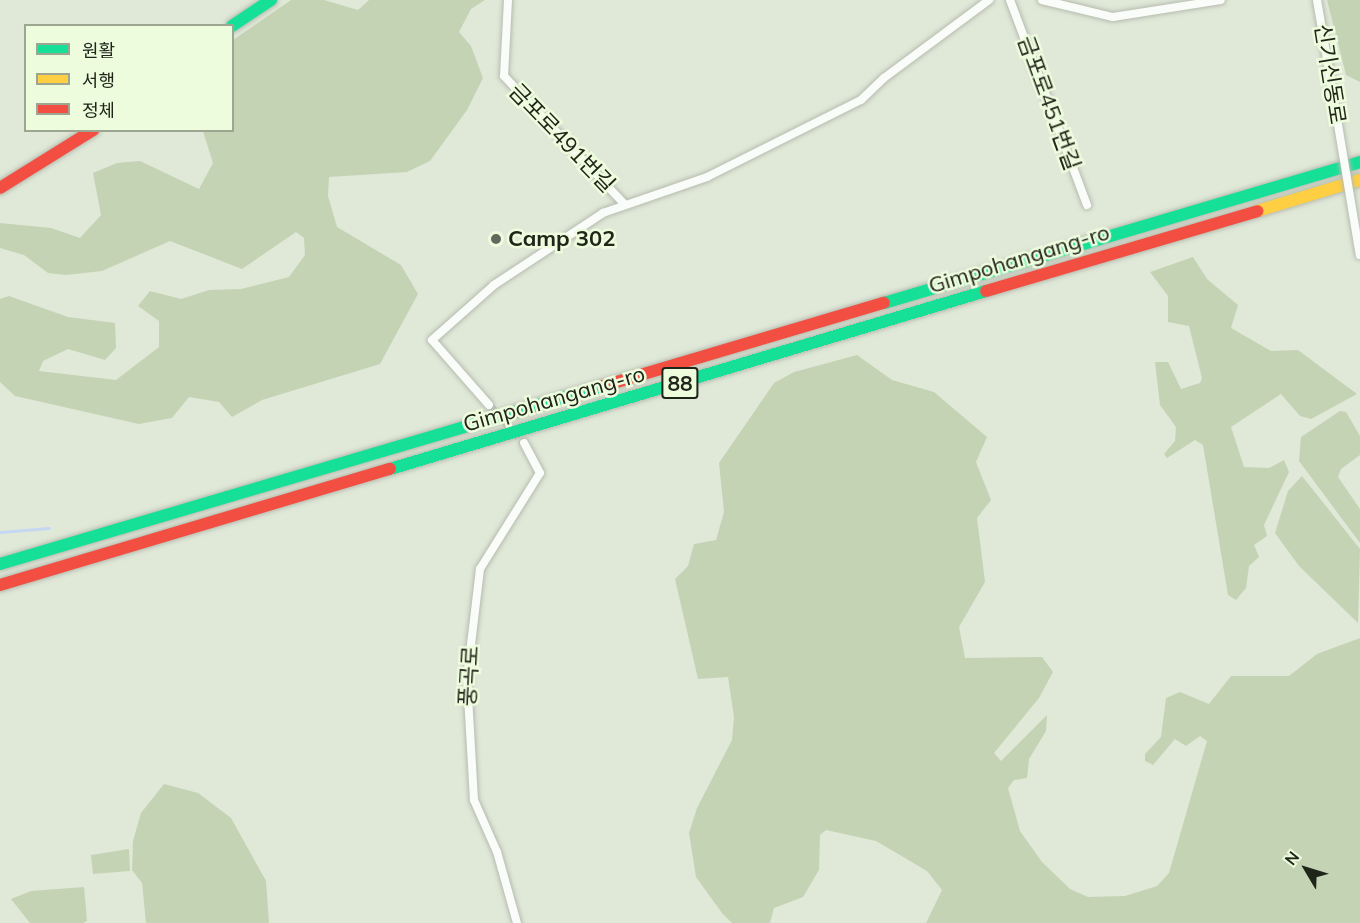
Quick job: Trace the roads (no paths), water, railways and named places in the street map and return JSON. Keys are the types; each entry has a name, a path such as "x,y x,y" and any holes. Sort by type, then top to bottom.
{"main road":[{"path":"234,25 271,0"},
{"path":"0,188 90,132"},
{"name":"Gimpohangang-ro","path":"0,564 1360,162"},
{"name":"Gimpohangang-ro","path":"0,585 1360,180"}],"street":[{"name":"금포로491번길","path":"508,0 504,76 624,204"},
{"path":"489,405 432,340 520,265 585,222 624,204 707,177 861,100 989,0"},
{"name":"금포로451번길","path":"1010,0 1087,205"},
{"path":"1042,0 1113,16 1221,0"},
{"name":"신기신동로","path":"1317,0 1360,255"},
{"name":"풍곡로","path":"517,923 497,852 474,800 467,678 480,569 540,473 524,443"}],"waterway":[{"path":"0,532 49,528"}],"tunnel":[{"path":"489,405 524,443"}],"place":[{"name":"Camp 302","path":"496,239"}]}
